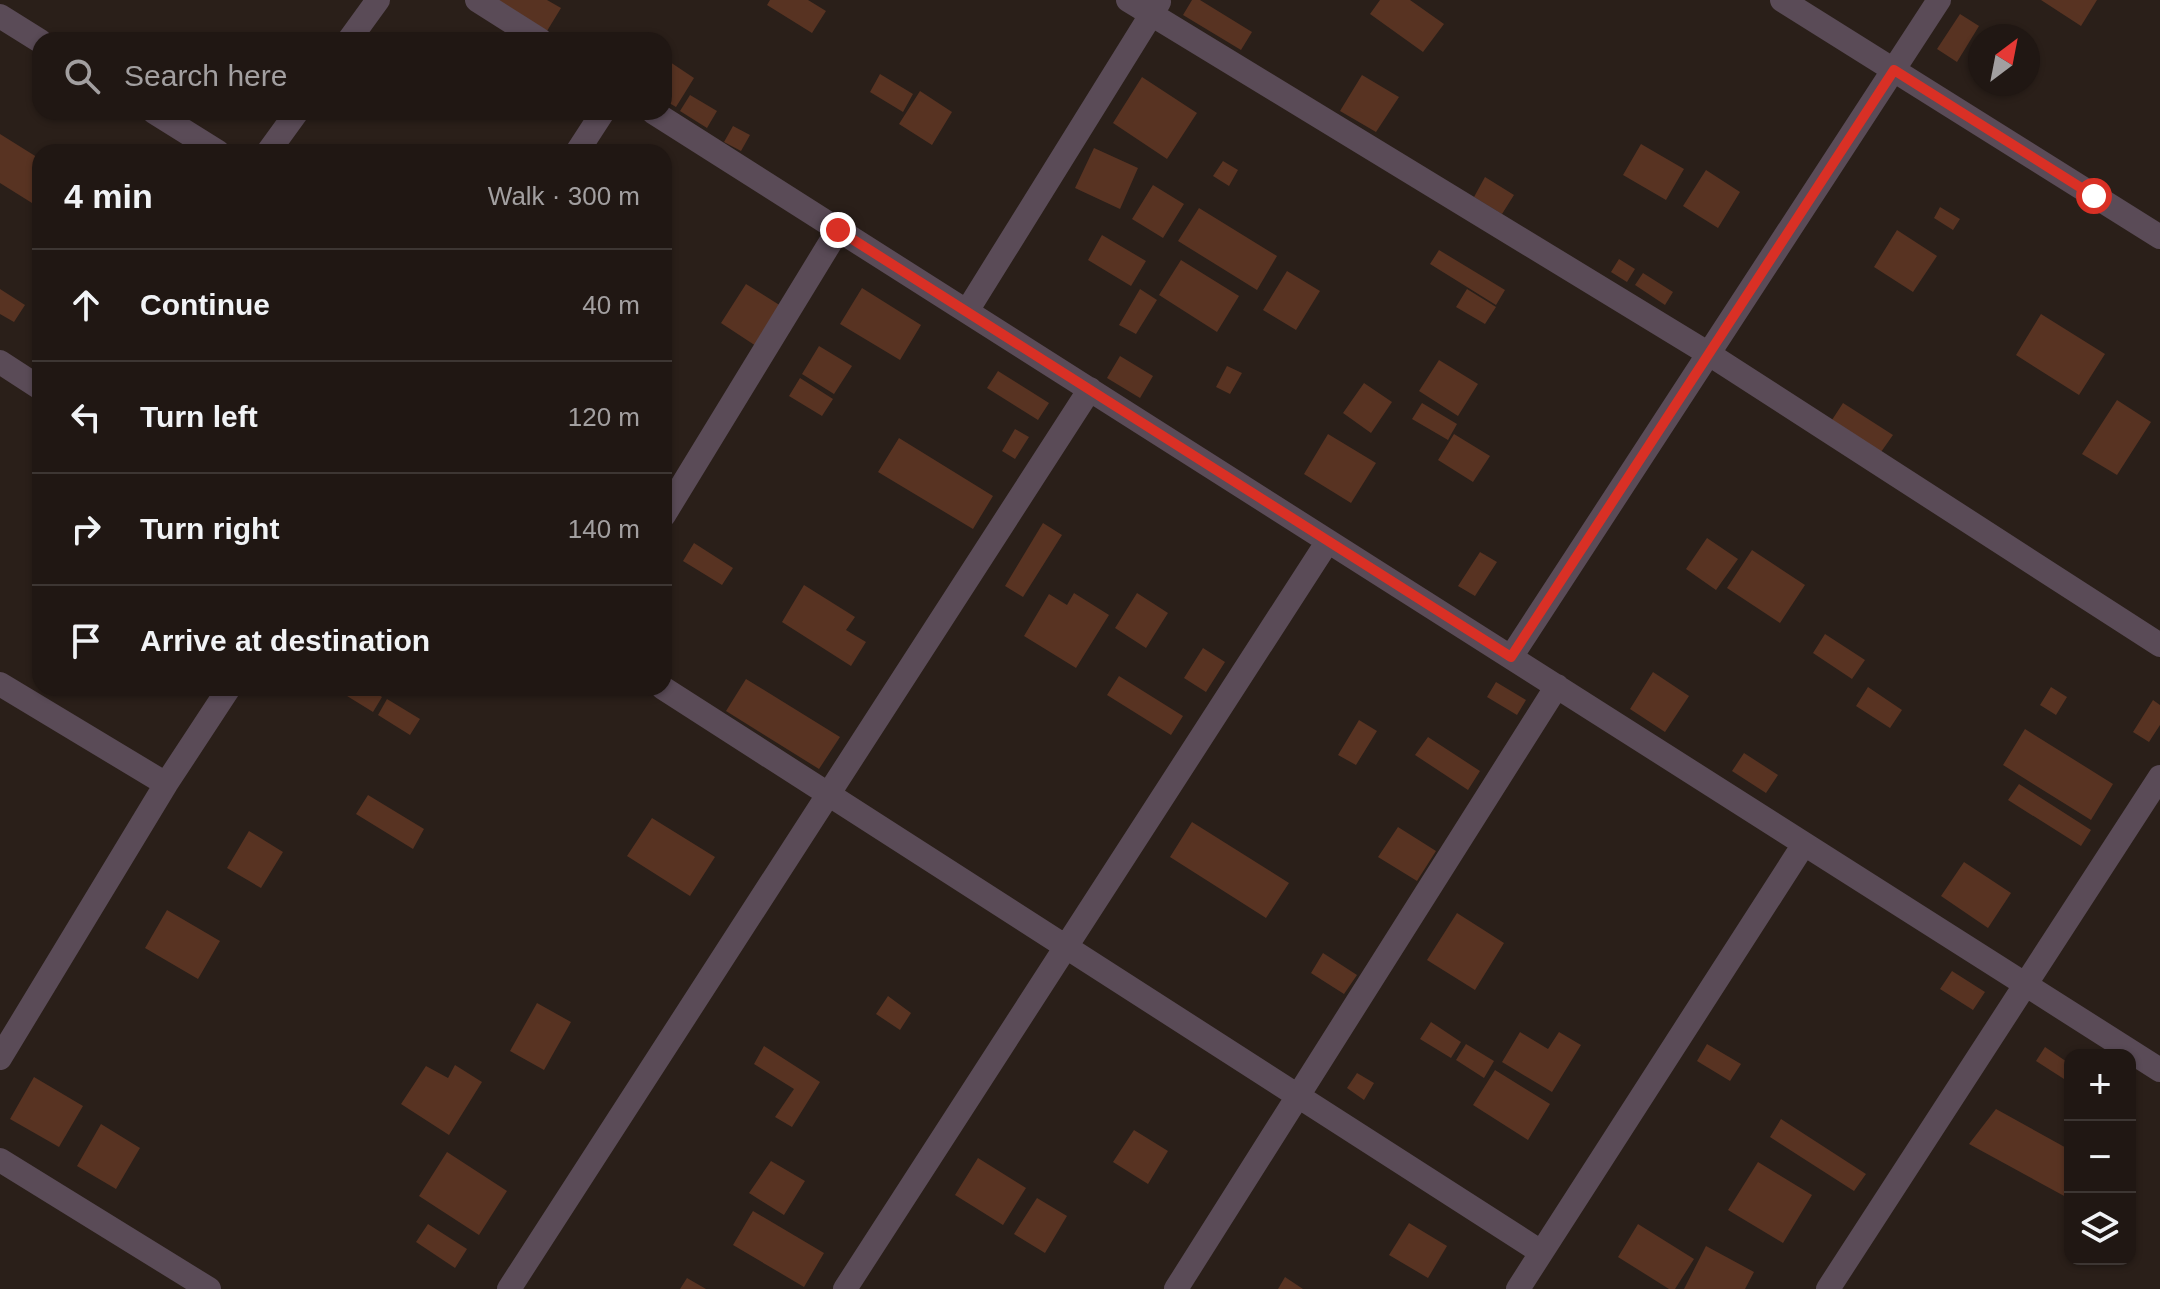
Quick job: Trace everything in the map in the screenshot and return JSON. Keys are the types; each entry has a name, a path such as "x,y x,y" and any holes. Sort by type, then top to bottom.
{"street":[{"path":"355,32 378,0"},
{"path":"477,0 527,32"},
{"path":"1128,0 1156,7 1709,354 2160,645"},
{"path":"1782,0 2160,237"},
{"path":"1511,657 1939,0"},
{"path":"967,311 1156,7"},
{"path":"0,16 32,36"},
{"path":"167,120 205,144"},
{"path":"274,144 291,120"},
{"path":"582,144 598,120"},
{"path":"666,120 2160,1070"},
{"path":"672,502 838,230"},
{"path":"0,362 32,383"},
{"path":"509,1289 1090,389"},
{"path":"845,1289 1328,541"},
{"path":"0,684 166,784"},
{"path":"1176,1289 1557,686"},
{"path":"672,694 1541,1252"},
{"path":"0,1058 166,784 224,696"},
{"path":"1828,1289 2160,777"},
{"path":"1518,1289 1804,844"},
{"path":"0,1160 209,1289"}],"building":[{"path":"497,0 547,0 561,8 547,31"},
{"path":"770,0 808,0 826,11 812,33 767,5"},
{"path":"1192,0 1200,0 1252,32 1241,50 1183,15"},
{"path":"1380,0 1410,0 1444,24 1423,52 1370,14"},
{"path":"2041,0 2097,0 2081,26"},
{"path":"1960,14 1976,24 1968,24 1968,44 1957,62 1937,49"},
{"path":"672,63 694,78 676,107 672,105"},
{"path":"880,74 913,94 903,112 870,92"},
{"path":"1362,75 1399,97 1376,132 1340,111"},
{"path":"1142,77 1197,113 1167,159 1113,123"},
{"path":"920,91 952,112 932,145 899,124"},
{"path":"690,95 717,111 707,128 680,111"},
{"path":"733,126 750,135 741,151 724,142"},
{"path":"0,134 32,154 32,203 0,183"},
{"path":"1641,144 1684,169 1666,200 1623,175"},
{"path":"1094,148 1138,168 1120,209 1075,188"},
{"path":"1223,161 1238,170 1229,186 1213,176"},
{"path":"1706,170 1740,192 1718,228 1683,206"},
{"path":"1485,177 1514,195 1502,214 1474,197"},
{"path":"1153,185 1184,204 1163,238 1132,219"},
{"path":"1940,207 1960,219 1953,230 1934,218"},
{"path":"1199,208 1277,256 1257,290 1178,241"},
{"path":"1897,230 1937,256 1913,292 1874,267"},
{"path":"1102,235 1146,261 1131,286 1088,260"},
{"path":"1439,250 1505,290 1496,305 1430,264"},
{"path":"1619,259 1635,269 1627,282 1611,272"},
{"path":"1181,260 1239,296 1217,332 1159,295"},
{"path":"1287,271 1320,291 1296,330 1263,310"},
{"path":"1643,273 1673,292 1665,305 1635,285"},
{"path":"746,284 781,306 756,346 721,323"},
{"path":"862,288 921,325 900,360 840,324"},
{"path":"0,289 25,305 14,322 0,314"},
{"path":"1140,289 1157,300 1136,334 1119,325"},
{"path":"1467,289 1496,307 1485,324 1456,307"},
{"path":"2041,314 2105,354 2079,395 2016,355"},
{"path":"819,346 852,366 834,394 802,374"},
{"path":"1120,356 1153,376 1140,398 1107,378"},
{"path":"1439,360 1478,384 1458,416 1419,391"},
{"path":"1227,366 1242,373 1230,394 1216,387"},
{"path":"998,371 1049,403 1038,420 987,388"},
{"path":"800,378 833,399 822,416 789,396"},
{"path":"1364,383 1392,402 1371,433 1343,413"},
{"path":"2117,400 2151,422 2117,475 2082,454"},
{"path":"1422,403 1457,424 1448,440 1412,419"},
{"path":"1843,403 1893,435 1881,452 1832,420"},
{"path":"1015,429 1029,437 1015,459 1002,451"},
{"path":"1328,434 1376,463 1351,503 1304,474"},
{"path":"1454,434 1490,456 1473,482 1438,460"},
{"path":"899,438 993,496 973,529 878,472"},
{"path":"1043,523 1062,535 1023,597 1005,586"},
{"path":"1707,538 1738,559 1716,590 1686,569"},
{"path":"694,543 733,568 722,585 683,561"},
{"path":"1752,550 1805,585 1780,623 1727,588"},
{"path":"1480,552 1497,562 1475,596 1458,586"},
{"path":"804,585 855,617 846,630 866,642 851,666 782,622"},
{"path":"1074,593 1109,615 1076,668 1024,636 1049,594 1067,605"},
{"path":"1137,593 1168,613 1146,648 1115,628"},
{"path":"1825,634 1865,660 1852,679 1813,653"},
{"path":"1203,648 1225,662 1206,692 1184,678"},
{"path":"1653,672 1689,696 1665,732 1630,709"},
{"path":"1119,676 1183,716 1171,735 1107,695"},
{"path":"746,679 840,737 819,769 726,711"},
{"path":"1496,682 1526,700 1517,715 1487,697"},
{"path":"1868,687 1902,710 1890,728 1856,706"},
{"path":"2051,687 2067,697 2056,715 2040,705"},
{"path":"347,696 381,696 373,712"},
{"path":"387,699 420,719 410,735 378,715"},
{"path":"2153,700 2160,705 2160,725 2149,742 2133,732"},
{"path":"1359,720 1377,731 1356,765 1338,755"},
{"path":"2025,729 2113,784 2091,820 2003,765"},
{"path":"1428,737 1480,771 1468,790 1415,755"},
{"path":"1744,753 1778,775 1766,793 1732,771"},
{"path":"2019,784 2091,830 2081,846 2008,800"},
{"path":"368,795 424,829 413,849 356,814"},
{"path":"652,818 715,857 690,896 627,856"},
{"path":"1192,822 1289,883 1266,918 1170,857"},
{"path":"1398,827 1436,851 1417,881 1378,857"},
{"path":"249,831 283,852 261,888 227,868"},
{"path":"1964,862 2011,893 1988,928 1941,896"},
{"path":"167,910 220,941 198,979 145,948"},
{"path":"1457,913 1504,943 1475,990 1427,960"},
{"path":"1323,953 1357,975 1344,994 1311,973"},
{"path":"1952,971 1985,992 1973,1010 1940,989"},
{"path":"888,996 911,1013 900,1030 876,1014"},
{"path":"537,1003 571,1022 544,1070 510,1051"},
{"path":"1431,1022 1461,1042 1451,1058 1420,1039"},
{"path":"1520,1032 1548,1049 1559,1032 1581,1045 1552,1092 1502,1062"},
{"path":"1466,1044 1494,1061 1484,1078 1456,1060"},
{"path":"1707,1044 1741,1064 1730,1081 1697,1061"},
{"path":"764,1046 820,1082 792,1127 775,1117 794,1089 754,1064"},
{"path":"2045,1047 2064,1060 2064,1079 2036,1061"},
{"path":"455,1065 482,1082 449,1135 401,1104 426,1066 448,1078"},
{"path":"1495,1070 1550,1104 1528,1140 1473,1105"},
{"path":"1357,1073 1374,1083 1364,1100 1347,1088"},
{"path":"34,1077 83,1106 59,1147 10,1119"},
{"path":"1996,1109 2064,1147 2064,1196 1969,1144"},
{"path":"1781,1119 1866,1174 1854,1191 1770,1137"},
{"path":"101,1124 140,1148 116,1189 77,1166"},
{"path":"1134,1130 1168,1151 1148,1184 1113,1162"},
{"path":"447,1152 507,1191 479,1235 419,1196"},
{"path":"978,1158 1026,1188 1003,1225 955,1195"},
{"path":"771,1161 805,1181 784,1215 749,1193"},
{"path":"1758,1162 1812,1195 1783,1243 1728,1210"},
{"path":"1037,1198 1067,1216 1045,1253 1014,1234"},
{"path":"753,1211 824,1253 804,1287 733,1245"},
{"path":"1409,1223 1447,1246 1428,1278 1389,1255"},
{"path":"428,1224 467,1249 455,1268 416,1242"},
{"path":"1638,1224 1694,1259 1675,1289 1669,1289 1618,1257"},
{"path":"1706,1246 1754,1272 1745,1289 1684,1289"},
{"path":"1285,1277 1303,1289 1278,1289"},
{"path":"687,1278 706,1289 680,1289"}],"route":[{"path":"838,230 1511,657 1894,70 2094,196"}]}
